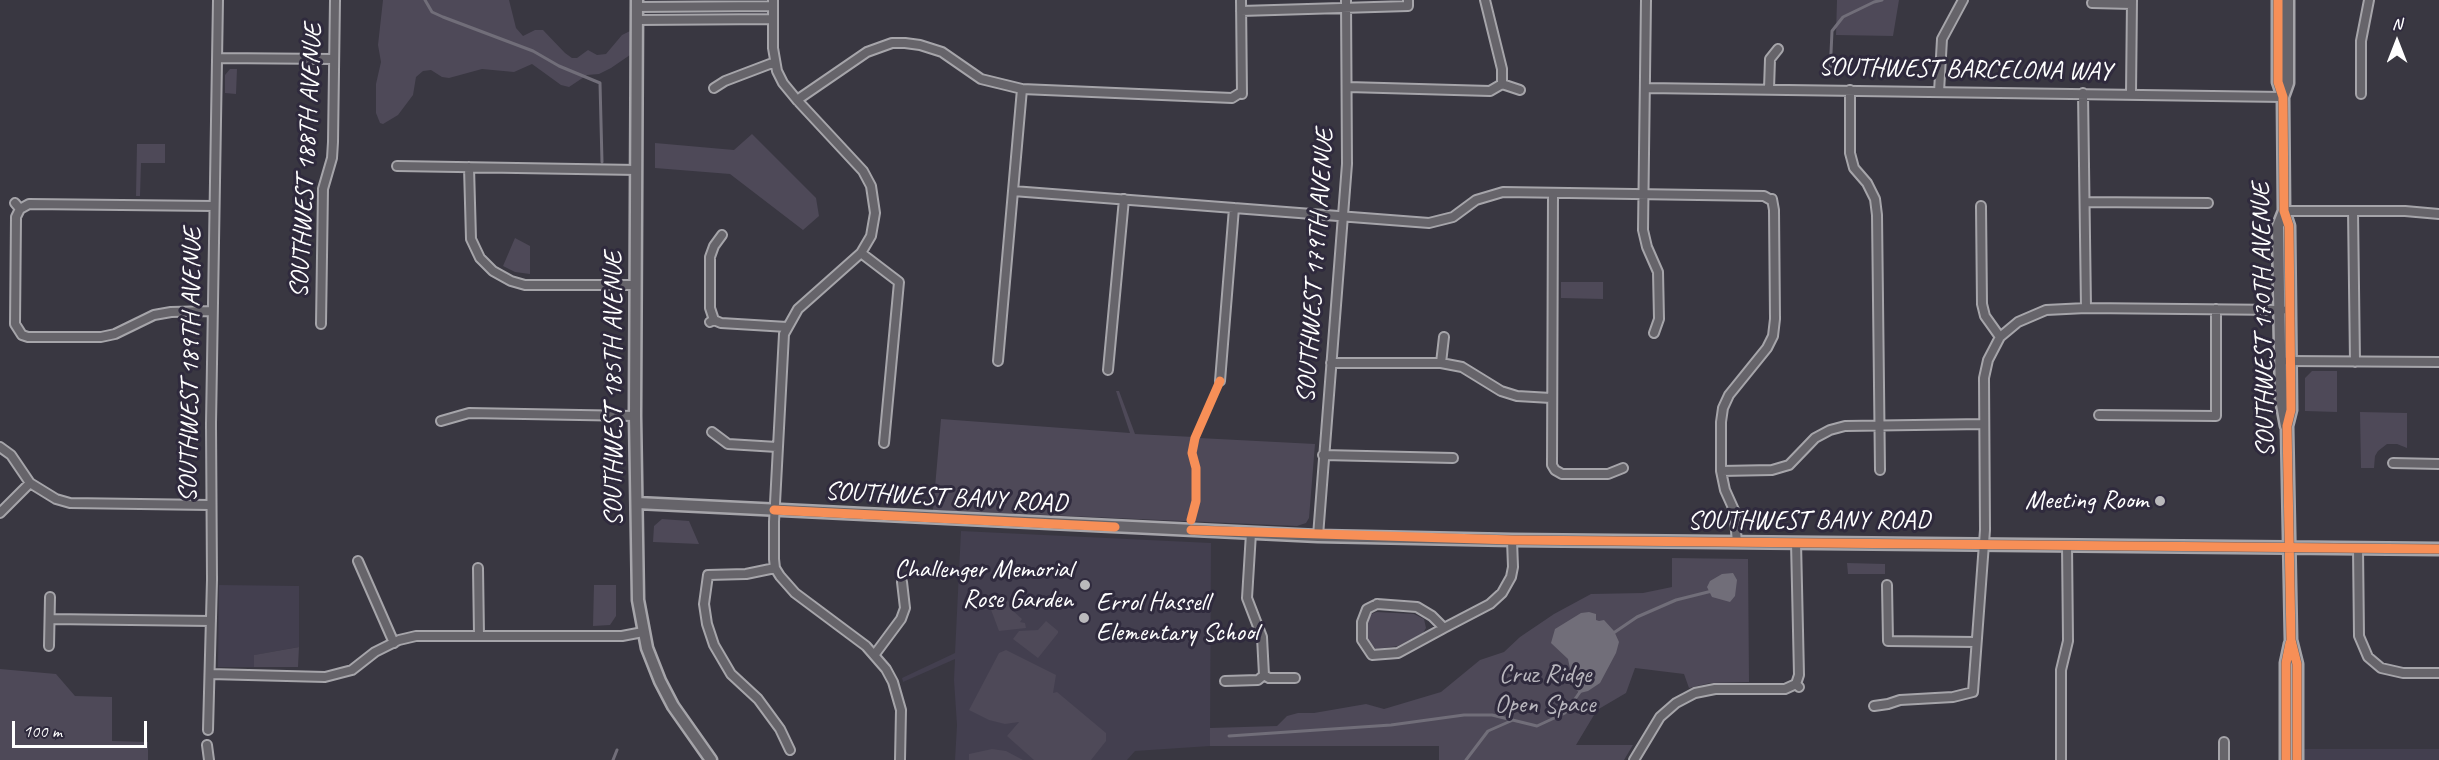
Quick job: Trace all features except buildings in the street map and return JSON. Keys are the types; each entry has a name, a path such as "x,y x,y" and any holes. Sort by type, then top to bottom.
{"street":[{"name":"SOUTHWEST 189TH AVENUE","path":"208,730 218,0"},
{"name":"SOUTHWEST 188TH AVENUE","path":"321,324 322,205 323,189 332,158 335,0"},
{"path":"797,100 867,52 892,44 905,43 942,52 981,79 1022,89 1232,99 1241,94 1243,84 1241,0"},
{"path":"1242,11 1346,4 1408,6 1408,0"},
{"path":"1485,0 1502,69 1502,84"},
{"path":"1646,0 1643,230 1647,248 1658,272 1659,319 1654,333"},
{"path":"1939,92 1942,39 1963,0"},
{"name":"SOUTHWEST 170TH AVENUE","path":"2278,0 2277,82 2283,97"},
{"name":"SOUTHWEST 170TH AVENUE","path":"2286,760 2286,663 2291,640 2287,426 2291,410 2284,310 2289,226 2284,211 2283,97 2288,83 2288,0"},
{"path":"2361,94 2361,41 2369,0"},
{"path":"2092,3 2132,2 2131,94"},
{"path":"637,3 773,3 775,62 783,83 854,159 871,186 875,221 871,236 861,253 798,309 783,341 773,550 775,568 795,592 874,654 893,682 902,721 900,760"},
{"name":"SOUTHWEST 185TH AVENUE","path":"637,3 636,584 643,632 654,668 665,692 711,760"},
{"name":"SOUTHWEST 179TH AVENUE","path":"1318,536 1347,155 1346,4"},
{"path":"637,20 773,19"},
{"path":"1769,89 1770,59 1778,49"},
{"path":"218,58 334,59"},
{"path":"714,88 725,81 775,62"},
{"path":"1348,87 1490,91 1502,84 1520,90"},
{"name":"SOUTHWEST BARCELONA WAY","path":"1646,88 2283,97"},
{"path":"998,362 1022,89"},
{"path":"1850,90 1850,153 1854,168 1867,183 1875,199 1877,215 1880,470"},
{"path":"2083,93 2086,308"},
{"path":"397,166 637,170"},
{"path":"469,167 471,239 480,258 493,271 511,281 525,285 636,285"},
{"path":"1013,191 1435,222 1453,218 1474,198 1503,192 1764,196 1772,200 1774,210 1775,319 1773,336 1767,348 1729,395 1723,408 1721,422 1721,471 1725,490 1734,510 1737,542"},
{"path":"1553,193 1551,459 1555,470 1562,474 1608,474 1623,468"},
{"path":"1108,370 1124,199"},
{"path":"2086,202 2208,203"},
{"path":"212,311 171,312 142,316 115,334 101,337 28,338 19,333 15,324 16,217 18,206 29,204 214,206"},
{"path":"1981,206 1982,304 1985,316 2000,337"},
{"path":"1220,381 1234,208"},
{"path":"2284,211 2405,211 2439,214"},
{"path":"2353,211 2355,362"},
{"path":"722,235 710,257 712,321 788,327"},
{"path":"861,253 899,282 884,443"},
{"path":"1874,706 1900,700 1953,697 1973,692 1984,544 1984,378 1988,360 2000,337 2018,322 2046,310 2086,308 2284,310"},
{"path":"2099,415 2216,416 2216,309"},
{"path":"1441,363 1444,337"},
{"path":"2286,361 2439,362"},
{"path":"1331,363 1441,363 1462,367 1501,391 1516,396 1551,398"},
{"path":"441,421 469,413 635,416"},
{"path":"1721,471 1772,470 1789,465 1815,438 1830,430 1845,426 1984,424"},
{"path":"712,432 728,444 777,447"},
{"path":"0,447 11,455 30,483 56,500 69,503 210,505"},
{"path":"1323,456 1453,458"},
{"path":"2393,463 2439,464"},
{"path":"0,513 30,483"},
{"name":"SOUTHWEST BANY ROAD","path":"637,503 1318,536 2439,549"},
{"path":"1251,533 1247,598 1262,637 1264,675"},
{"path":"1444,628 1425,610 1417,607 1377,604 1371,606 1363,615 1362,640 1372,655 1390,655 1406,650 1490,604 1502,593 1511,577 1512,540"},
{"path":"1634,760 1660,717 1676,703 1695,693 1715,689 1785,689 1797,685 1799,675 1796,542"},
{"path":"2061,760 2061,670 2068,641 2067,545"},
{"path":"2358,548 2359,636 2368,657 2381,668 2403,673 2439,673"},
{"path":"358,561 394,643"},
{"path":"478,568 478,635"},
{"path":"775,568 746,574 708,575 704,604 707,624 714,645 731,674 758,699 780,729 790,750"},
{"path":"874,654 902,619 905,608 902,582"},
{"path":"1887,585 1888,641 1976,642"},
{"path":"49,646 50,597"},
{"path":"50,619 211,621"},
{"path":"210,674 325,677 352,670 375,652 416,636 622,636 643,632"},
{"name":"SOUTHWEST 170TH AVENUE","path":"2291,640 2297,664 2297,760"},
{"path":"1264,675 1269,678 1295,678"},
{"path":"1225,681 1258,680 1264,675"},
{"path":"2224,742 2224,760"},
{"path":"207,745 209,760"}],"shaded area":[{"name":"Errol Hassell Elementary School","path":"961,531 1211,543 1210,746 1135,751 1127,760 955,760 957,725 955,659 903,682 902,678 955,653"},
{"path":"1733,573 1737,580 1735,596 1730,602 1712,597 1707,587 1710,581 1722,574"},
{"path":"219,585 299,586 299,647 255,655 254,667 218,667"},
{"path":"1581,613 1596,614 1596,620 1604,620 1614,631 1619,642 1616,653 1600,683 1580,693 1574,688 1568,659 1551,643 1555,629"},
{"path":"2301,749 2439,749 2439,760 2301,760"}],"green space":[{"path":"383,0 509,0 516,28 523,36 535,30 543,30 572,58 577,58 588,50 597,55 606,54 622,35 634,29 635,46 630,55 611,68 599,74 587,75 569,87 561,85 532,64 514,72 482,69 449,78 442,77 431,70 423,71 416,77 413,95 398,115 383,124 380,123 376,113 376,84 381,62 378,45"},
{"path":"1837,0 1899,0 1893,36 1836,35"},
{"path":"230,69 237,69 236,94 225,93 225,75"},
{"path":"752,134 816,198 819,216 803,230 730,174 655,168 655,143 734,150"},
{"path":"137,144 165,144 165,163 141,163 140,196 136,196"},
{"path":"515,238 530,246 530,274 515,272 503,266"},
{"path":"1561,282 1603,282 1603,299 1561,298"},
{"path":"2312,371 2337,371 2337,412 2305,411 2305,378"},
{"path":"1116,391 1119,391 1135,434 1194,437 1211,399 1215,400 1199,438 1315,444 1309,518 1306,523 1297,526 933,510 941,419 1130,433"},
{"path":"2360,412 2407,413 2407,448 2397,444 2387,444 2375,456 2374,468 2361,468"},
{"path":"662,519 689,521 699,544 653,542 654,526"},
{"name":"Cruz Ridge Open Space","path":"1672,558 1748,559 1749,682 1710,683 1689,688 1684,674 1635,668 1626,693 1597,710 1576,745 1633,745 1624,760 1439,760 1439,746 1210,746 1210,728 1277,726 1287,716 1298,713 1314,713 1366,704 1384,709 1441,692 1480,660 1504,652 1520,637 1554,614 1591,594 1643,593 1672,587"},
{"path":"1847,563 1885,564 1885,574 1848,574"},
{"path":"594,585 616,585 616,616 610,625 593,626"},
{"path":"994,595 1005,598 1010,603 1012,610 1022,619 1020,622 1025,623 1026,628 999,631 987,599"},
{"path":"1377,612 1414,614 1424,619 1426,628 1423,633 1398,646 1376,649 1368,641 1368,621 1371,614"},
{"path":"1046,621 1058,633 1038,658 1013,639 1019,631 1038,630"},
{"path":"299,647 298,667 254,667 254,655"},
{"path":"1006,650 1056,675 1053,693 1057,692 1106,733 1106,741 1091,760 1034,760 1007,736 1019,722 1005,724 989,720 969,710 999,653"},
{"path":"0,669 56,674 75,696 112,697 112,741 148,742 148,760 0,760"},
{"path":"992,749 1006,751 1023,760 969,760 969,754"}],"waterway":[{"path":"425,0 432,12 533,51 559,66 600,83 602,162"},
{"path":"1830,75 1832,31 1843,17 1882,0"},
{"path":"1612,634 1637,617 1676,600 1712,591"},
{"path":"1229,736 1391,725 1464,715 1492,715 1537,726 1565,713 1580,692"},
{"path":"1466,760 1488,731 1513,720"},
{"path":"613,760 617,750"}],"cycle path":[{"path":"2278,0 2278,82 2283,97 2284,211 2289,226 2291,410 2287,426 2291,640 2297,664 2297,760"},
{"path":"1191,520 1196,501 1196,468 1192,453 1195,438 1220,381"},
{"path":"774,510 1115,527"},
{"path":"1191,530 1512,540 2439,549"},
{"path":"2286,760 2286,663 2290,643"}],"place":[{"name":"Meeting Room","path":"2160,501"},
{"name":"Challenger Memorial Rose Garden","path":"1085,585"},
{"name":"Errol Hassell Elementary School","path":"1084,618"}]}
